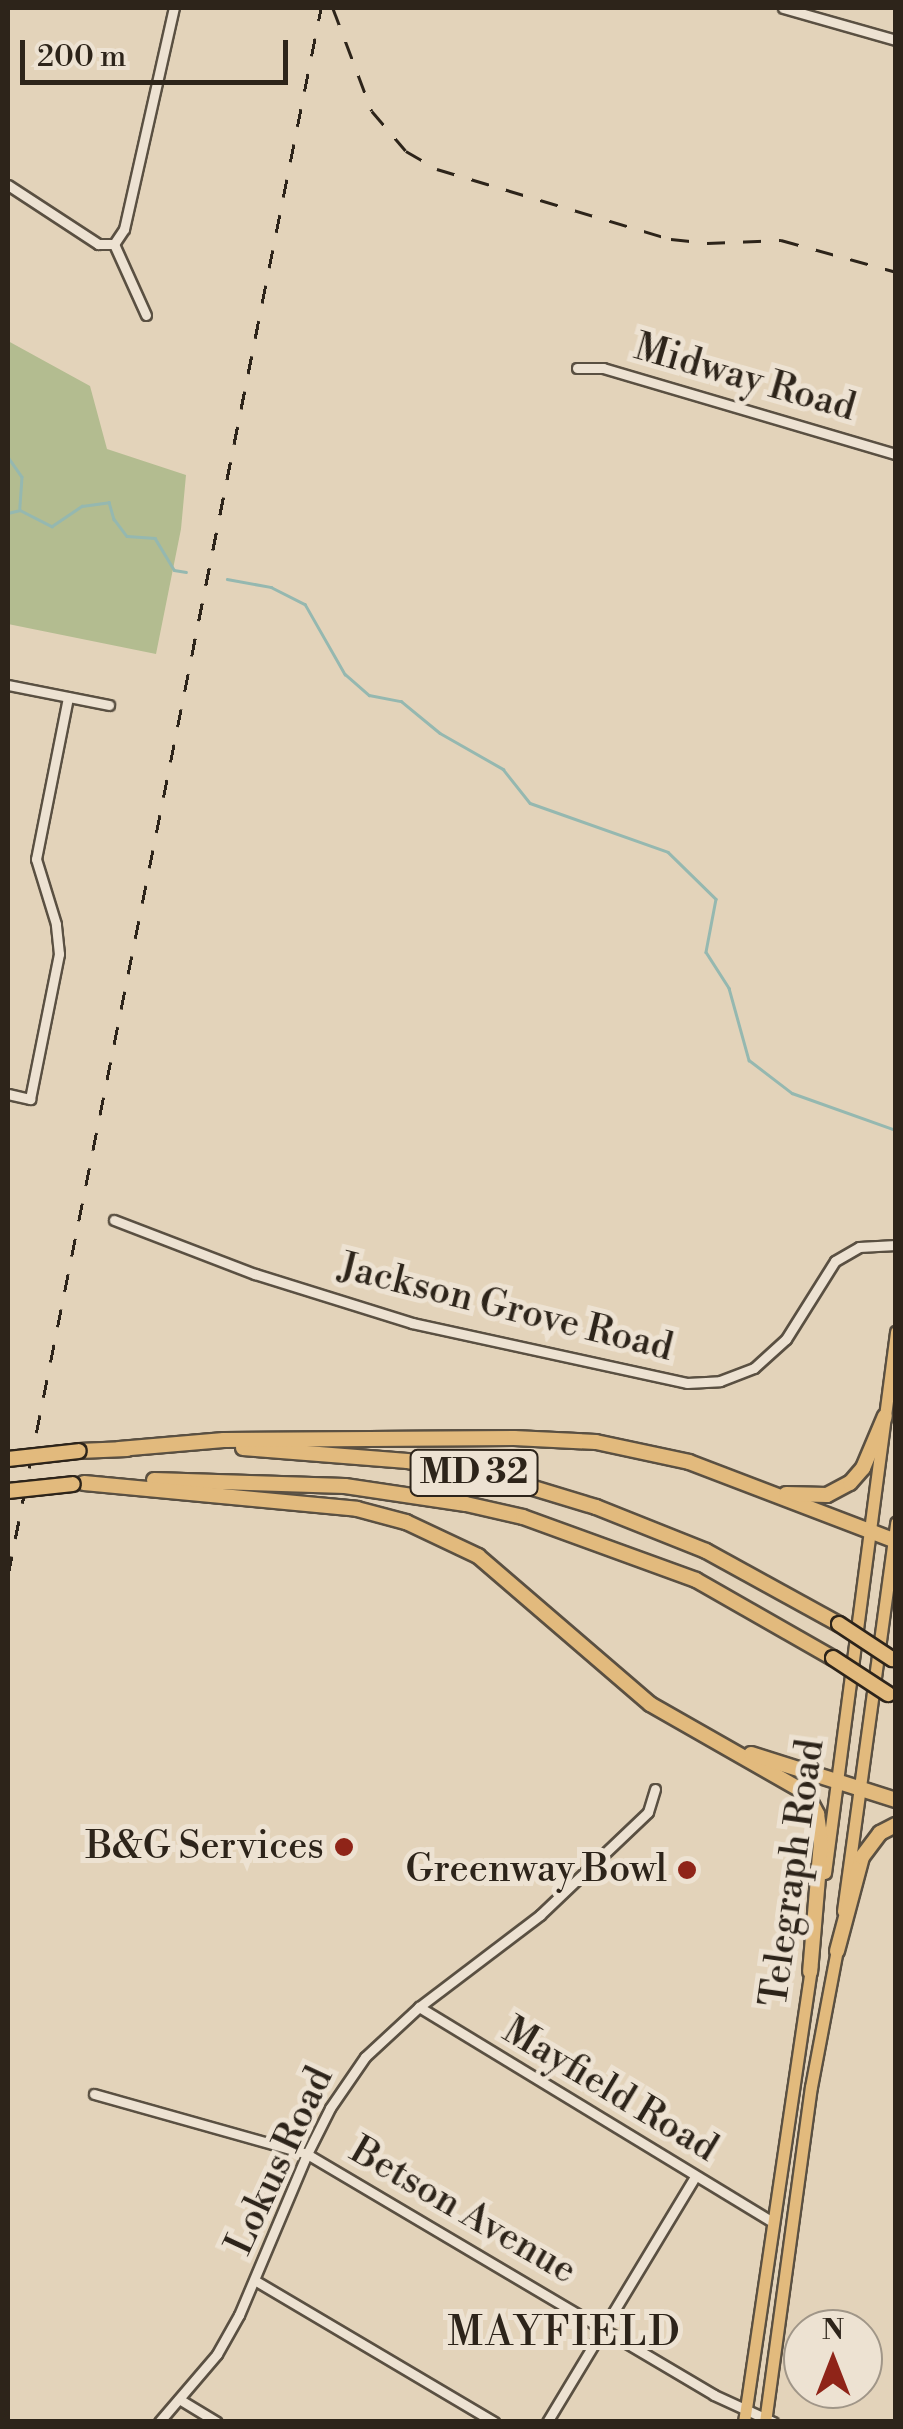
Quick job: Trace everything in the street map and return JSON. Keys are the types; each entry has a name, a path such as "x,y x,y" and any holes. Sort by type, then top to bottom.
{"highway":[{"path":"761,1489 814,1497 840,1491 863,1468 885,1416"},
{"path":"119,1449 224,1440 547,1438 656,1454 895,1540"},
{"name":"MD 32","path":"8,1458 119,1449 224,1448 347,1455 470,1472 596,1506 706,1551 839,1624 894,1660"},
{"name":"MD 32","path":"8,1491 79,1484 289,1481 466,1504 642,1557 738,1602 892,1697"},
{"path":"79,1484 329,1505 381,1514 434,1533 505,1576 627,1686 708,1738 796,1784 812,1803 821,1842 810,1972"},
{"path":"708,1738 896,1800"},
{"path":"837,1952 862,1857 880,1834 896,1825"}],"main road":[{"name":"Telegraph Road","path":"744,2422 838,1779 896,1332"},
{"name":"Telegraph Road","path":"764,2420 811,2087 837,1952 896,1524"}],"street":[{"path":"114,244 124,229 174,8"},
{"path":"789,8 896,40"},
{"path":"8,185 98,244 114,244"},
{"path":"114,244 146,315"},
{"name":"Midway Road","path":"577,368 603,368 896,454"},
{"path":"8,685 108,705"},
{"path":"8,1094 30,1099 59,954 56,924 36,859 68,697"},
{"name":"Jackson Grove Road","path":"114,1220 255,1274 412,1323 687,1383 720,1380 754,1368 786,1340 835,1261 860,1247 896,1246"},
{"name":"Lokus Road","path":"159,2422 217,2354 256,2281 330,2108 364,2057 418,2007 540,1915 648,1812 655,1789"},
{"name":"Mayfield Road","path":"418,2007 772,2222"},
{"name":"Betson Avenue","path":"94,2094 308,2154 714,2395 764,2420"},
{"path":"547,2422 695,2177"},
{"path":"256,2281 494,2422"},
{"path":"180,2399 217,2422"}],"green space":[{"path":"8,341 90,386 107,449 186,475 181,529 156,654 8,624"}],"waterway":[{"path":"8,457 22,477 20,508"},
{"path":"8,513 20,510 52,526 82,506 109,502 114,519 127,536 155,538 174,570 186,572"},
{"path":"227,579 271,587 305,604 345,674 369,695 401,701 440,733 503,769 530,803 668,852 716,899 706,952 729,988 749,1060 792,1093 896,1130"}],"railway":[{"path":"8,1574 321,8"},
{"path":"333,8 372,111 406,151 437,169 671,239 707,243 781,240 896,272"}],"place":[{"name":"B&G Services","path":"344,1847"},
{"name":"Greenway Bowl","path":"687,1870"}],"district":[{"name":"MAYFIELD","path":"565,2333"}]}
